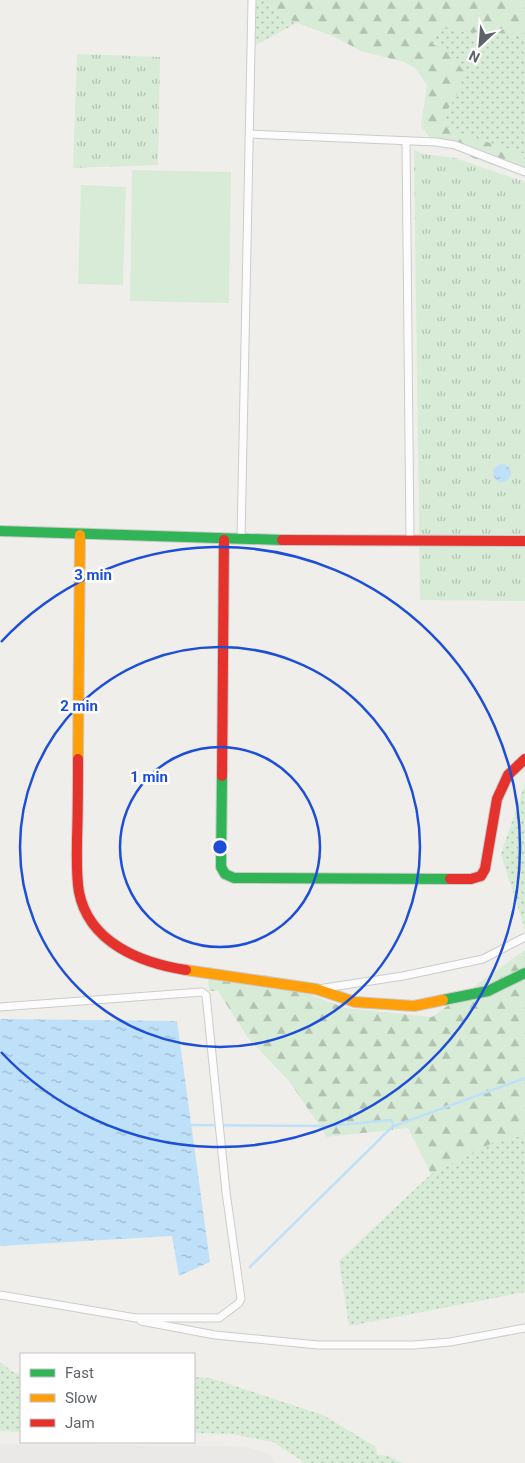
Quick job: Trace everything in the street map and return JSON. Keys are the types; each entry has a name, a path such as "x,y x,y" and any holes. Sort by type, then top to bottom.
{"street":[{"path":"241,539 252,0"},
{"path":"250,134 455,145 525,172"},
{"path":"406,141 410,540"},
{"path":"0,531 80,536 224,540 525,541"},
{"path":"80,536 77,869 79,893 94,925 116,947 146,961 185,971 316,989 355,1002 414,1006 488,991 525,973"},
{"path":"224,540 221,866 225,874 234,878 461,879 481,876 485,869 497,799 508,775 525,758"},
{"path":"316,989 403,976 482,959 525,937"},
{"path":"0,1007 170,992 202,992 206,995 226,1192 241,1299 239,1303 219,1318 136,1318 0,1295"},
{"path":"0,1295 215,1335 318,1346 414,1345 450,1342 525,1328"}],"green space":[{"path":"256,0 270,0 277,15 297,23 256,45"},
{"path":"270,0 525,0 525,34 463,32 447,28 432,36 431,43 451,54 465,73 456,97 446,111 444,123 452,131 525,154 525,177 478,160 431,139 421,126 427,85 415,68 404,62 361,51 335,37 277,15"},
{"path":"525,7 525,162 434,131 439,104 410,37"},
{"path":"77,54 160,57 158,165 73,168"},
{"path":"414,150 423,154 455,158 525,182 525,601 420,600"},
{"path":"132,170 231,172 229,303 130,301"},
{"path":"81,185 126,187 123,285 78,284"},
{"path":"525,784 525,930 501,854"},
{"path":"525,950 525,1135 494,1142 431,1174 408,1128 327,1137 289,1081 248,1038 218,991 209,991 208,976 304,992 345,1008 432,1017"},
{"path":"525,1135 525,1292 349,1326 339,1261 431,1174 494,1142"},
{"path":"0,1362 13,1372 20,1375 20,1432 0,1431"},
{"path":"195,1377 210,1378 323,1415 376,1447 377,1455 389,1456 402,1463 305,1463 273,1442 232,1434 195,1433"}],"water":[{"path":"502,464 508,467 511,473 508,479 502,482 496,479 493,473 496,467"},
{"path":"0,1019 177,1021 210,1262 179,1276 172,1236 0,1246"}],"waterway":[{"path":"250,1267 394,1125 525,1078"},
{"path":"190,1125 329,1126 391,1120 394,1126"}],"taxiway":[{"path":"0,1455 229,1457 244,1458 262,1463"}],"traffic: fast":[{"path":"0,531 282,540"},
{"path":"222,776 221,867 225,874 234,878 450,879"},
{"path":"443,1000 488,991 525,973"}],"traffic: slow":[{"path":"78,759 80,535"},
{"path":"186,970 316,989 355,1002 414,1006 443,1000"}],"traffic: jam":[{"path":"222,776 224,540"},
{"path":"282,540 525,541"},
{"path":"78,759 77,872 79,892 85,910 94,925 119,948 152,962 186,970"},
{"path":"450,879 471,879 481,876 485,869 497,799 508,775 525,759"}]}
